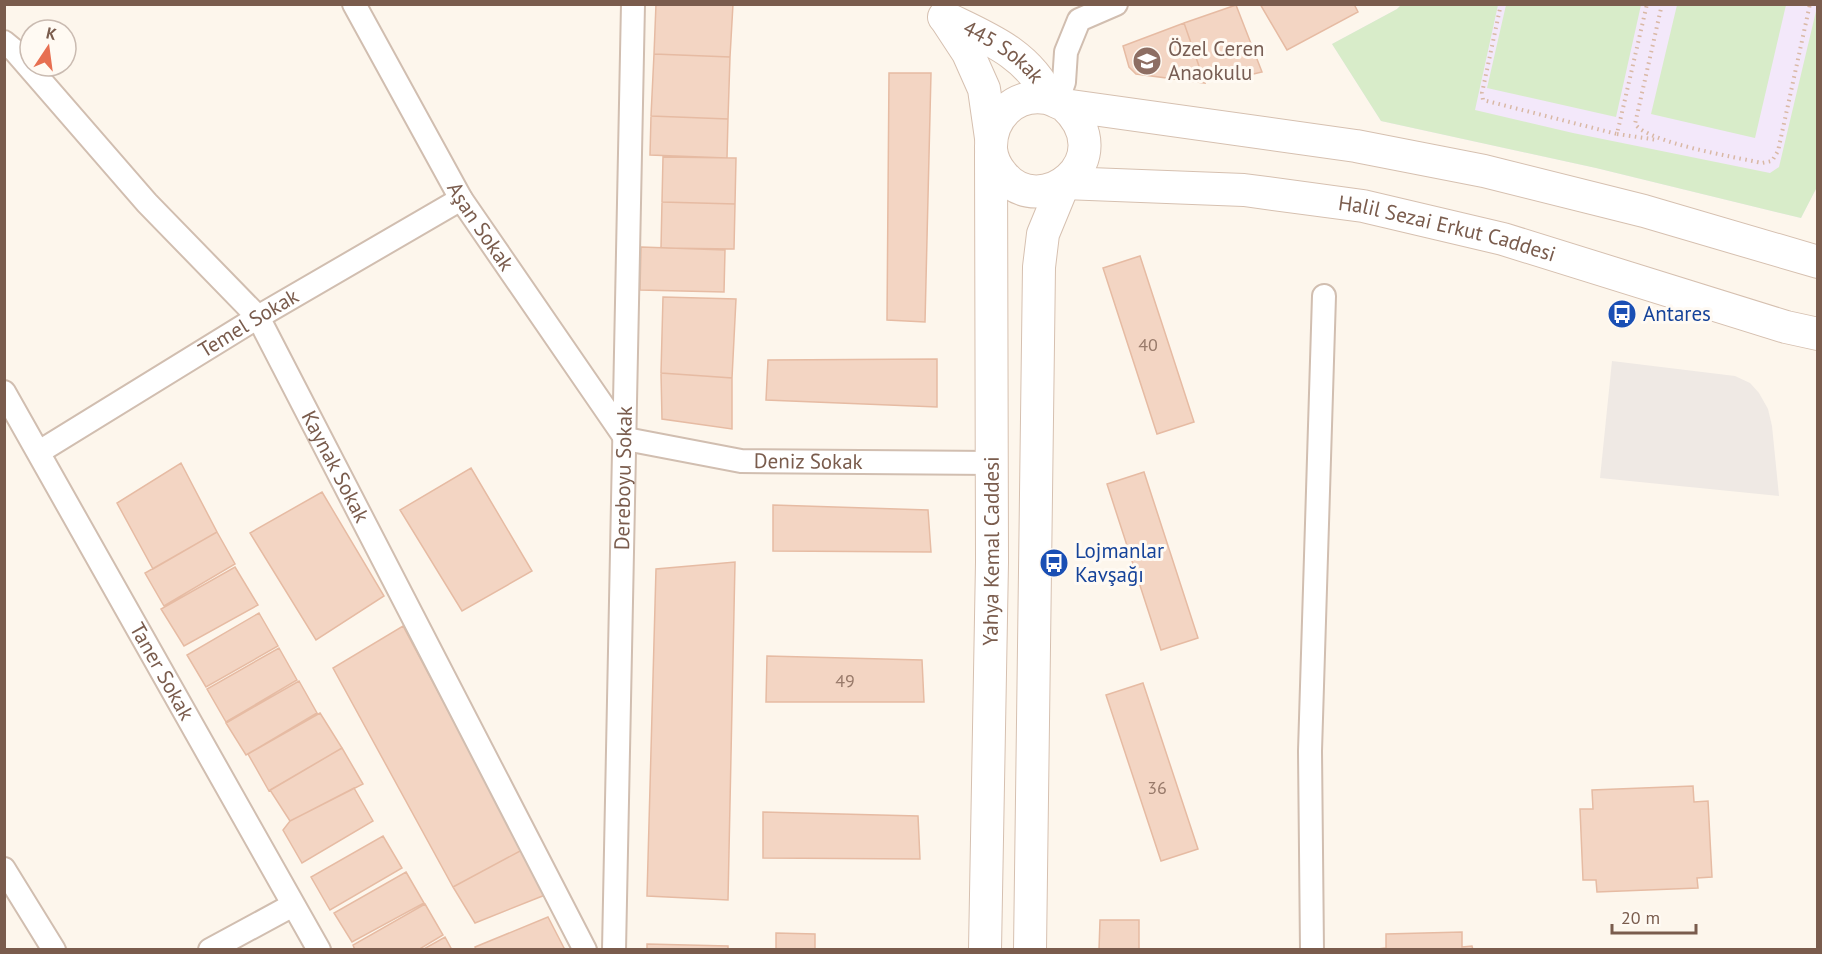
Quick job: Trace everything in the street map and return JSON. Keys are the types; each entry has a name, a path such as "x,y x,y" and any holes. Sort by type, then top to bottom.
{"main road":[{"name":"445 Sokak","path":"936,11 996,42 1033,71 1057,102"},
{"name":"445 Sokak","path":"936,11 968,53 984,89 991,146"},
{"path":"991,146 995,122 1005,110 1018,101 1033,97 1356,146 1484,171 1644,212 1818,262"},
{"path":"1057,102 1075,115 1082,129 1085,144 1083,159 1076,173 1064,183"},
{"name":"Halil Sezai Erkut Caddesi","path":"991,146 997,168 1006,180 1020,188 1035,191 1050,190 1064,183 1244,190 1363,206 1503,239 1786,327 1818,334"},
{"name":"Yahya Kemal Caddesi","path":"985,950 993,463 991,146"},
{"name":"Yahya Kemal Caddesi","path":"1030,950 1039,267 1043,234 1064,183"}],"street":[{"name":"Aşan Sokak","path":"354,4 461,199 626,439"},
{"name":"Dereboyu Sokak","path":"614,950 633,4"},
{"name":"445 Sokak","path":"1057,102 1064,82 1066,52 1080,20 1116,4"},
{"name":"Kaynak Sokak","path":"4,42 15,51 147,203 258,317 585,950"},
{"name":"Temel Sokak","path":"39,452 258,317 461,199"},
{"path":"1312,950 1310,751 1324,296"},
{"name":"Taner Sokak","path":"4,392 319,950"},
{"name":"Deniz Sokak","path":"626,439 741,461 993,463"},
{"path":"4,868 54,950"},
{"path":"210,950 293,904"}],"path":[{"path":"1501,4 1482,93 1483,100 1617,134 1666,141 1761,163 1772,161 1778,151 1810,4"},
{"path":"1617,134 1647,4"},
{"path":"1662,4 1635,124 1639,130 1666,141"}],"shaded area":[{"path":"1401,5 1817,5 1817,187 1801,218 1596,168 1381,121 1332,44"},
{"path":"1612,361 1735,376 1750,383 1768,409 1772,426 1779,496 1600,478"}],"green space":[{"path":"1401,5 1498,5 1475,110 1573,133 1770,173 1779,167 1817,7 1817,187 1801,218 1596,168 1381,121 1332,44"},
{"path":"1506,5 1641,5 1616,117 1487,88"},
{"path":"1677,5 1786,5 1755,138 1651,114"}],"building":[{"path":"656,4 733,4 730,57 654,54"},
{"path":"1260,4 1354,4 1358,12 1287,50"},
{"path":"1236,5 1262,72 1245,76 1201,72 1184,23"},
{"path":"1184,23 1205,83 1136,74 1129,67 1123,46"},
{"path":"654,54 730,57 728,119 651,116"},
{"path":"889,73 931,73 925,322 887,320"},
{"path":"651,116 728,119 727,158 650,155"},
{"path":"663,157 736,158 735,204 662,202"},
{"path":"662,202 735,204 734,249 661,248"},
{"path":"641,247 725,250 724,292 640,290"},
{"path":"1140,256 1194,422 1157,434 1103,268"},
{"path":"663,297 736,299 732,378 661,373"},
{"path":"937,359 937,407 766,400 768,360"},
{"path":"661,373 732,378 732,429 662,419"},
{"path":"181,463 217,532 153,569 117,503"},
{"path":"471,468 532,571 462,611 400,510"},
{"path":"1144,472 1198,638 1161,650 1107,484"},
{"path":"322,492 384,596 316,640 250,533"},
{"path":"773,505 928,510 931,552 773,551"},
{"path":"217,532 235,564 164,606 145,573"},
{"path":"735,562 728,900 647,896 656,569"},
{"path":"235,567 258,605 184,646 161,609"},
{"path":"259,613 278,646 206,687 187,655"},
{"path":"403,626 522,850 453,887 333,668"},
{"path":"279,648 297,680 226,722 207,689"},
{"path":"767,656 922,660 924,702 766,702"},
{"path":"299,681 317,713 246,755 226,723"},
{"path":"1143,683 1198,849 1161,861 1106,695"},
{"path":"320,713 342,748 269,791 248,754"},
{"path":"342,748 363,784 290,821 270,790"},
{"path":"1693,786 1694,802 1708,801 1712,877 1697,878 1698,888 1597,892 1596,880 1583,880 1580,809 1593,809 1592,790"},
{"path":"354,788 373,821 302,863 283,830 290,821"},
{"path":"763,812 918,816 920,859 763,858"},
{"path":"383,836 402,868 330,910 311,877"},
{"path":"522,850 545,895 475,923 453,887"},
{"path":"406,872 424,903 352,942 334,913"},
{"path":"425,904 443,935 418,950 355,950 353,945"},
{"path":"548,917 565,950 476,950 475,947"},
{"path":"1100,920 1139,920 1139,950 1099,950"},
{"path":"1462,932 1462,947 1472,946 1473,950 1370,950 1386,948 1386,934"},
{"path":"776,933 815,934 815,950 776,950"},
{"path":"445,937 452,950 422,950"},
{"path":"647,944 728,946 728,950 647,950"}],"place":[{"name":"Özel Ceren Anaokulu","path":"1147,61"},
{"name":"Antares","path":"1622,314"},
{"name":"Lojmanlar Kavşağı","path":"1054,563"}]}
